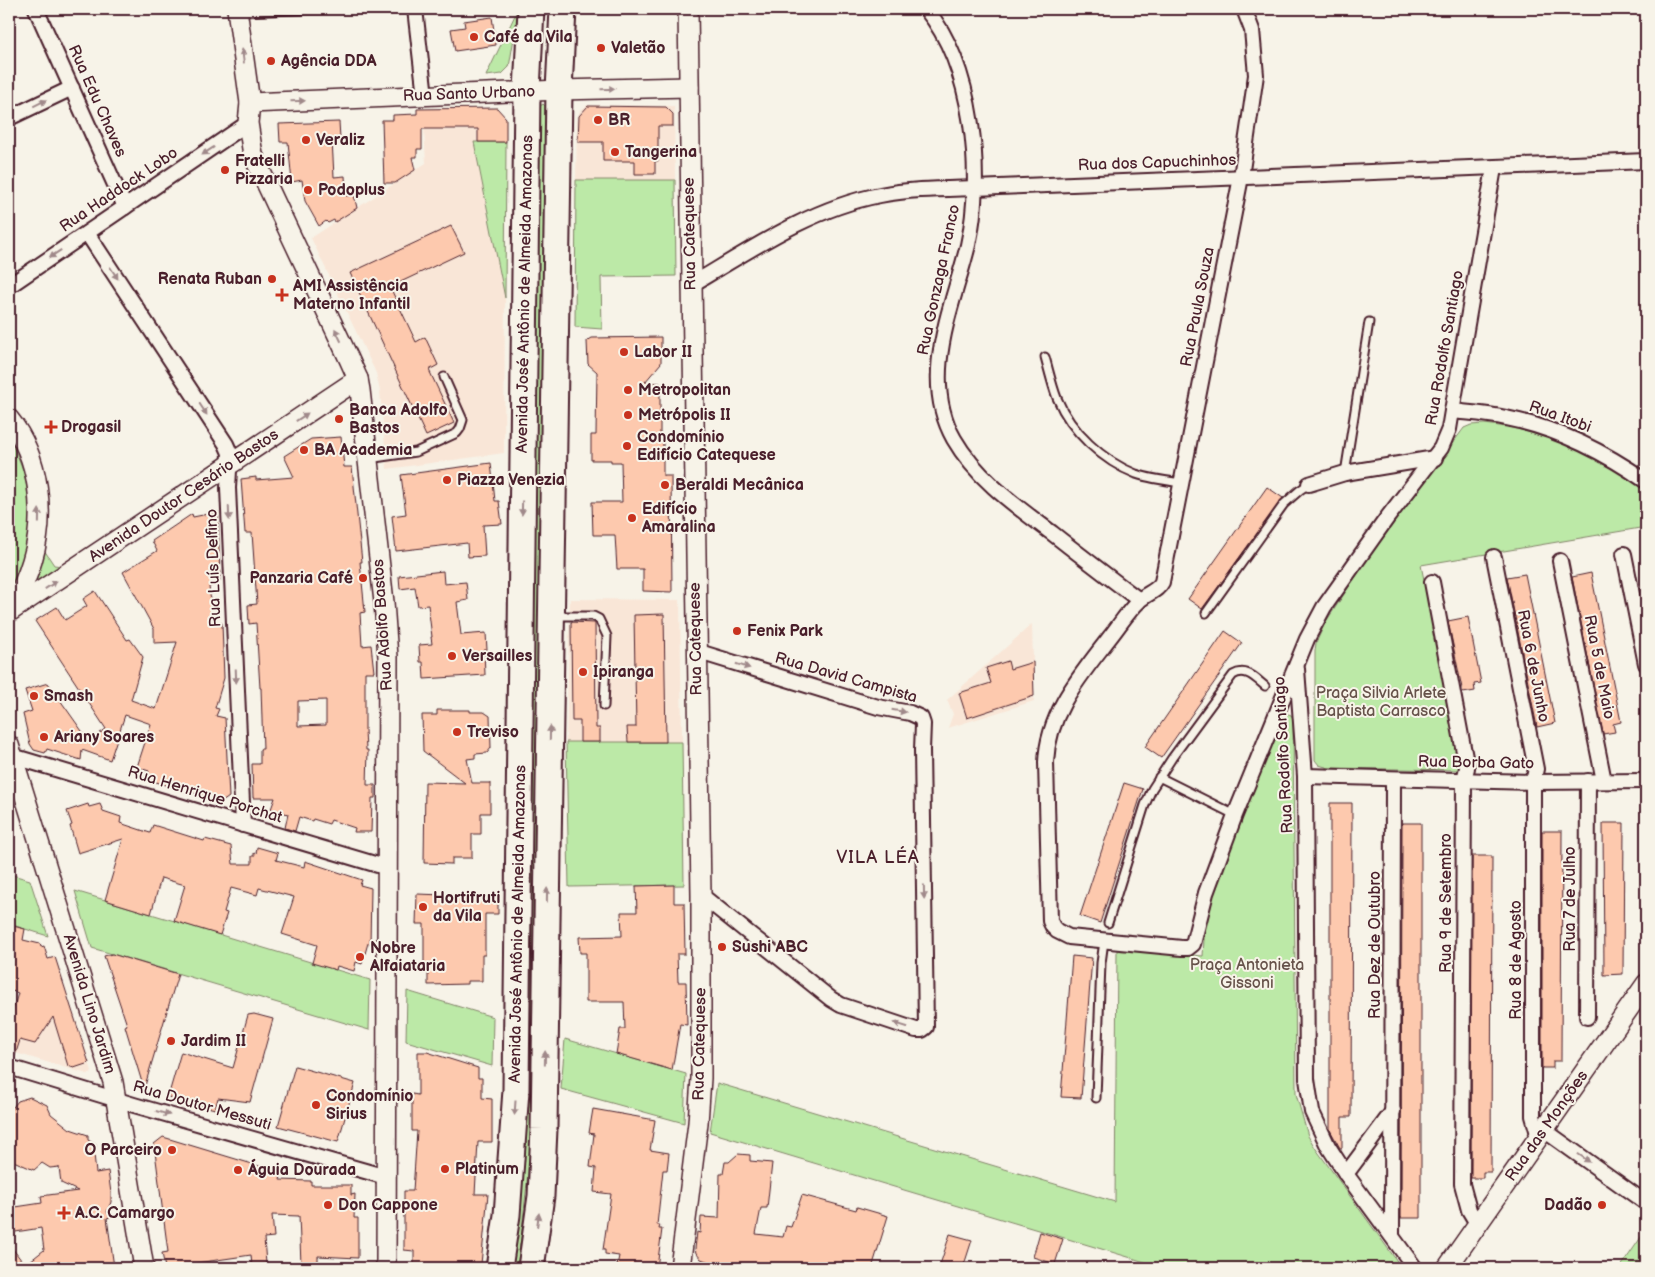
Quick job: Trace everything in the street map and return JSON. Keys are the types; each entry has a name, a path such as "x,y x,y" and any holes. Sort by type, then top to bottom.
{"highway":[{"name":"Avenida José Antônio de Almeida Amazonas","path":"499,1268 506,1215 516,1090 527,91 531,9"},
{"name":"Avenida José Antônio de Almeida Amazonas","path":"531,1268 541,1196 543,1160 559,90 563,9"}],"street":[{"name":"Rua Edu Chaves","path":"36,9 125,207"},
{"path":"415,9 425,96"},
{"name":"Rua Catequese","path":"683,1267 700,1100 702,895 696,651 688,9"},
{"name":"Rua Gonzaga Franco","path":"926,9 949,45 962,84 972,126 975,188 968,244 938,363 940,391 946,422 970,461 990,484 1139,600"},
{"name":"Rua Paula Souza","path":"1235,816 1206,894 1195,939 1191,947 1182,948 1104,941 1061,934 1053,927 1050,921 1046,751 1055,719 1076,681 1139,600 1158,588 1162,582 1241,177 1256,75 1252,30 1244,9"},
{"name":"Rua Adolfo Bastos","path":"238,11 250,102 248,123 253,155 358,379 368,459 388,657 386,1268"},
{"name":"Rua Santo Urbano","path":"250,102 527,91 689,87"},
{"path":"9,118 72,88"},
{"name":"Rua Haddock Lobo","path":"9,286 248,123"},
{"name":"Rua dos Capuchinhos","path":"691,285 797,225 842,206 880,195 921,190 1646,161"},
{"name":"Rua Rodolfo Santiago","path":"1415,1268 1346,1174 1318,1126 1309,1099 1307,1069 1305,776 1297,665 1307,639 1324,607 1387,518 1434,458 1446,438 1494,168"},
{"name":"Rua Luís Delfino","path":"87,233 226,444 230,453 228,488 243,825"},
{"name":"Avenida Doutor Cesário Bastos","path":"9,613 358,379"},
{"name":"Rua Itobi","path":"1452,411 1505,418 1544,427 1596,450 1621,463 1646,480"},
{"path":"9,419 19,434 33,466 39,501 39,521 32,561 9,613"},
{"path":"1309,484 1345,473 1434,458"},
{"path":"1624,554 1646,664"},
{"name":"Rua 6 de Junho","path":"1494,557 1536,769 1533,782"},
{"name":"Rua 5 de Maio","path":"1560,560 1604,781"},
{"name":"Rua 9 de Setembro","path":"1432,582 1466,768 1464,780 1462,1184 1469,1210 1478,1225"},
{"name":"Rua David Campista","path":"696,651 878,707 910,713 921,718 923,728 926,1027 922,1030 916,1030 841,1005 831,999 702,895"},
{"path":"1235,816 1297,665"},
{"name":"Rua Henrique Porchat","path":"10,750 243,825 388,868"},
{"name":"Avenida Lino Jardim","path":"10,750 113,1082 144,1268"},
{"name":"Rua Borba Gato","path":"1305,776 1533,782 1646,781"},
{"name":"Rua Dez de Outubro","path":"1392,1236 1393,779"},
{"name":"Rua 7 de Julho","path":"1587,1018 1588,781"},
{"name":"Rua 8 de Agosto","path":"1533,782 1533,1116 1541,1134"},
{"name":"Rua das Monções","path":"1448,1268 1646,984"},
{"name":"Rua Doutor Messuti","path":"9,1067 386,1177"},
{"path":"1346,1174 1393,1111"},
{"path":"1541,1134 1646,1203"}],"lane":[{"path":"238,11 322,9"},
{"path":"1345,473 1369,322"},
{"path":"1045,357 1058,399 1083,438 1113,462 1136,474 1182,483"},
{"path":"368,459 416,452 457,433 463,420 444,377"},
{"path":"1206,613 1284,504 1309,484"},
{"path":"552,616 593,616 599,620 607,636 604,706"},
{"path":"1108,923 1145,805 1159,777 1227,681 1239,672 1245,672 1265,686"},
{"path":"1159,777 1235,816"},
{"path":"1096,1098 1101,963 1104,941"}],"shaded area":[{"path":"588,105 674,106 675,180 576,180 577,119 580,110"},
{"path":"423,109 437,109 506,118 506,142 474,143 505,298 504,453 387,469 380,391 376,373 311,238 426,163"},
{"path":"570,599 680,600 682,742 566,742"},
{"path":"1032,624 1034,701 948,728 953,714 947,700"},
{"path":"71,1006 92,1071 91,1074 9,1051 9,1025"}],"green space":[{"path":"518,9 509,67 502,74 486,76"},
{"path":"543,104 545,106 545,117 532,1108 530,1148 517,1268 511,1268 525,1115 540,106"},
{"path":"474,142 506,142 505,298"},
{"path":"576,180 675,180 676,276 601,277 602,329 575,327"},
{"name":"Praça Silvia Arlete Baptista Carrasco","path":"1484,424 1506,427 1549,438 1610,465 1646,491 1646,527 1421,565 1462,768 1460,770 1329,768 1319,765 1315,760 1315,651 1316,643 1325,623 1366,561 1464,428 1471,425"},
{"path":"9,439 18,456 24,474 29,503 29,518 26,549 22,564 9,590"},
{"path":"44,550 54,565 63,566 34,585"},
{"name":"Praça Antonieta Gissoni","path":"1286,713 1293,718 1296,1094 1308,1136 1402,1268 1165,1268 710,1132 717,1083 1115,1202 1117,949 1203,956 1205,923 1212,896 1276,727"},
{"path":"566,742 682,742 684,885 569,887"},
{"path":"9,874 30,880 48,936 9,924"},
{"path":"75,891 370,980 369,1030 92,948"},
{"path":"407,991 493,1017 492,1066 406,1041"},
{"path":"565,1039 686,1074 684,1123 561,1089"},
{"path":"1646,1230 1646,1268 1620,1268"}],"building":[{"name":"Café da Vila","path":"492,17 496,45 455,51 451,29 465,27 464,21"},
{"path":"588,106 666,107 673,114 673,126 658,126 658,161 655,161 655,174 635,174 635,161 603,161 603,142 578,142 579,116"},
{"path":"497,108 506,118 506,142 478,142 478,129 422,129 422,149 417,149 417,157 412,157 415,170 395,183 384,183 382,120 393,120 393,115 417,114 417,109"},
{"path":"339,122 340,138 332,139 334,177 345,176 346,196 354,195 357,208 335,222 334,220 328,223 326,221 319,226 305,201 302,180 292,182 288,142 280,142 279,124"},
{"path":"451,226 464,252 390,287 416,342 425,337 438,365 429,370 454,423 426,436 350,273"},
{"path":"661,337 661,363 645,382 660,383 660,435 663,435 663,476 671,476 672,592 643,591 643,569 617,569 615,535 593,535 592,502 622,502 621,462 591,460 591,435 596,435 597,372 588,364 587,341 592,338"},
{"path":"341,437 344,467 352,467 365,612 360,613 362,646 371,645 374,672 365,672 365,730 366,750 368,750 367,785 375,785 375,798 372,798 371,832 354,832 355,828 331,820 329,824 299,817 295,831 285,828 288,814 271,809 275,798 253,798 252,764 260,764 260,749 263,749 261,688 256,623 249,624 248,605 257,604 252,533 245,533 241,479 256,477 256,480 294,477 284,456 311,439","holes":["326,700 326,725 298,726 298,701"]},
{"path":"491,463 495,501 499,501 502,524 483,525 485,556 468,557 467,543 396,551 392,516 406,514 401,475"},
{"path":"1267,487 1283,498 1202,609 1188,599"},
{"path":"218,512 220,581 209,587 214,624 222,623 224,678 215,708 219,709 216,716 225,718 229,797 222,802 146,779 149,771 137,767 151,724 125,715 110,760 82,750 81,760 47,749 45,753 34,750 30,744 23,714 32,711 25,690 48,683 89,741 106,729 35,621 57,607 65,620 87,606 83,599 95,591 127,640 130,639 143,657 131,700 156,709 177,642 154,643 154,629 123,572 157,551 152,541 192,514 193,517"},
{"path":"443,571 444,584 466,582 468,600 457,602 461,635 486,633 487,650 484,650 485,675 424,679 419,645 432,644 428,605 418,606 415,587 400,589 399,576"},
{"path":"1591,573 1621,722 1613,724 1615,732 1603,734 1572,577"},
{"path":"1525,574 1555,723 1537,727 1507,577"},
{"path":"664,614 666,742 628,742 627,727 636,727 634,615"},
{"path":"1468,617 1481,683 1474,684 1475,691 1463,693 1448,621"},
{"name":"Ipiranga","path":"571,622 595,623 596,728 600,728 600,742 580,742 580,721 572,721"},
{"path":"1225,631 1242,643 1161,758 1145,747"},
{"path":"1008,661 1010,669 1033,662 1034,696 967,718 959,693 991,683 986,668"},
{"path":"437,710 470,710 470,712 484,712 490,716 491,748 487,753 475,754 475,758 467,759 472,783 490,783 490,813 481,813 481,834 472,834 472,858 452,858 452,864 424,863 425,782 465,783 423,751 422,715 437,715"},
{"path":"1124,783 1143,789 1100,923 1080,916"},
{"path":"1330,803 1352,803 1351,1117 1342,1117 1342,1148 1340,1148 1330,1130"},
{"path":"88,804 89,807 100,804 103,811 121,817 120,823 150,833 153,825 204,841 205,839 231,846 233,864 252,864 252,856 254,856 254,853 256,854 257,847 278,853 276,860 304,867 305,861 362,880 360,885 371,888 370,944 368,943 362,964 356,962 354,971 337,966 336,970 312,963 317,945 282,934 294,897 259,888 257,895 231,888 224,912 227,913 220,935 174,921 185,885 161,878 151,914 105,900 123,839 78,853 67,811"},
{"path":"1402,823 1421,823 1421,1218 1401,1218"},
{"path":"1603,823 1624,823 1623,974 1604,975"},
{"path":"1542,831 1562,831 1561,1061 1553,1061 1553,1068 1542,1068"},
{"path":"1472,856 1492,856 1491,1172 1483,1172 1483,1178 1471,1178"},
{"path":"674,885 674,903 684,903 685,954 677,954 678,982 686,982 687,1025 680,1024 672,1070 616,1054 620,1029 625,1029 624,1002 586,1002 586,953 580,953 579,937 622,936 621,912 637,912 636,886"},
{"path":"417,894 498,897 498,914 485,914 485,955 482,955 482,981 467,981 467,984 428,985 428,970 424,970 424,924 416,924"},
{"path":"13,926 25,929 23,940 40,944 41,947 44,946 48,959 55,957 89,1063 74,1068 68,1066 53,1017 35,1044 20,1040 14,1059 9,1058 9,1024 18,993 9,990 9,941"},
{"path":"112,954 178,974 144,1089 125,1026 127,1025 104,956"},
{"path":"1072,956 1092,958 1081,1098 1061,1097"},
{"path":"254,1014 273,1019 250,1102 218,1098 215,1109 168,1097 181,1052 233,1068 248,1015"},
{"path":"418,1052 427,1052 478,1068 478,1078 482,1078 482,1098 492,1099 492,1142 478,1142 475,1194 488,1194 481,1264 465,1264 465,1268 414,1268 414,1251 404,1250 404,1191 413,1191 417,1131 412,1131 412,1094 418,1095"},
{"name":"Condomínio Sirius","path":"295,1066 355,1083 338,1142 278,1126"},
{"path":"30,1097 47,1105 51,1114 70,1129 88,1135 88,1140 96,1145 94,1154 96,1173 108,1171 111,1202 107,1212 110,1217 107,1218 114,1267 9,1268 9,1244 25,1265 44,1250 41,1228 9,1233 9,1208 42,1203 41,1196 78,1191 61,1183 59,1167 50,1168 42,1163 34,1170 9,1159 9,1112 18,1101"},
{"path":"593,1109 655,1120 650,1150 669,1153 667,1170 663,1170 657,1225 660,1225 659,1229 662,1229 657,1268 617,1266 619,1256 605,1254 605,1250 603,1250 611,1194 594,1192 596,1168 590,1167 594,1134 589,1133"},
{"path":"163,1137 282,1173 280,1180 311,1181 311,1185 351,1185 351,1195 355,1194 354,1218 358,1218 358,1258 318,1256 318,1264 301,1264 299,1216 272,1215 274,1237 264,1238 266,1264 252,1266 251,1255 190,1264 190,1268 165,1268 162,1253 168,1252 154,1144"},
{"path":"738,1154 750,1155 750,1161 772,1163 767,1208 761,1208 756,1234 783,1237 786,1226 791,1227 802,1195 856,1210 857,1207 888,1216 872,1268 726,1268 701,1259 695,1249 697,1232 700,1233 701,1217 719,1218 720,1174 723,1174 725,1162 729,1162"},
{"path":"1040,1232 1063,1239 1055,1264 1033,1257"},
{"path":"950,1234 972,1240 963,1268 939,1268"}],"place":[{"name":"Café da Vila","path":"474,37"},
{"name":"Valetão","path":"601,48"},
{"name":"Agência DDA","path":"271,61"},
{"name":"BR","path":"598,120"},
{"name":"Veraliz","path":"306,140"},
{"name":"Tangerina","path":"615,152"},
{"name":"Fratelli Pizzaria","path":"225,170"},
{"name":"Podoplus","path":"308,190"},
{"name":"Renata Ruban","path":"272,279"},
{"name":"AMI Assistência Materno Infantil","path":"282,295"},
{"name":"Labor II","path":"624,352"},
{"name":"Metropolitan","path":"628,390"},
{"name":"Metrópolis II","path":"628,415"},
{"name":"Banca Adolfo Bastos","path":"339,419"},
{"name":"Drogasil","path":"51,427"},
{"name":"Condomínio Edifício Catequese","path":"627,446"},
{"name":"BA Academia","path":"304,450"},
{"name":"Piazza Venezia","path":"447,480"},
{"name":"Beraldi Mecânica","path":"665,485"},
{"name":"Edifício Amaralina","path":"632,518"},
{"name":"Panzaria Café","path":"363,578"},
{"name":"Fenix Park","path":"737,631"},
{"name":"Versailles","path":"452,656"},
{"name":"Ipiranga","path":"583,672"},
{"name":"Smash","path":"34,696"},
{"name":"Treviso","path":"457,732"},
{"name":"Ariany Soares","path":"44,737"},
{"name":"Hortifruti da Vila","path":"423,907"},
{"name":"Sushi ABC","path":"722,947"},
{"name":"Nobre Alfaiataria","path":"360,957"},
{"name":"Jardim II","path":"171,1041"},
{"name":"Condomínio Sirius","path":"316,1105"},
{"name":"O Parceiro","path":"172,1150"},
{"name":"Platinum","path":"445,1169"},
{"name":"Águia Dourada","path":"238,1170"},
{"name":"Don Cappone","path":"328,1205"},
{"name":"Dadão","path":"1602,1205"},
{"name":"A.C. Camargo","path":"64,1213"}],"district":[{"name":"VILA LÉA","path":"878,857"}]}
